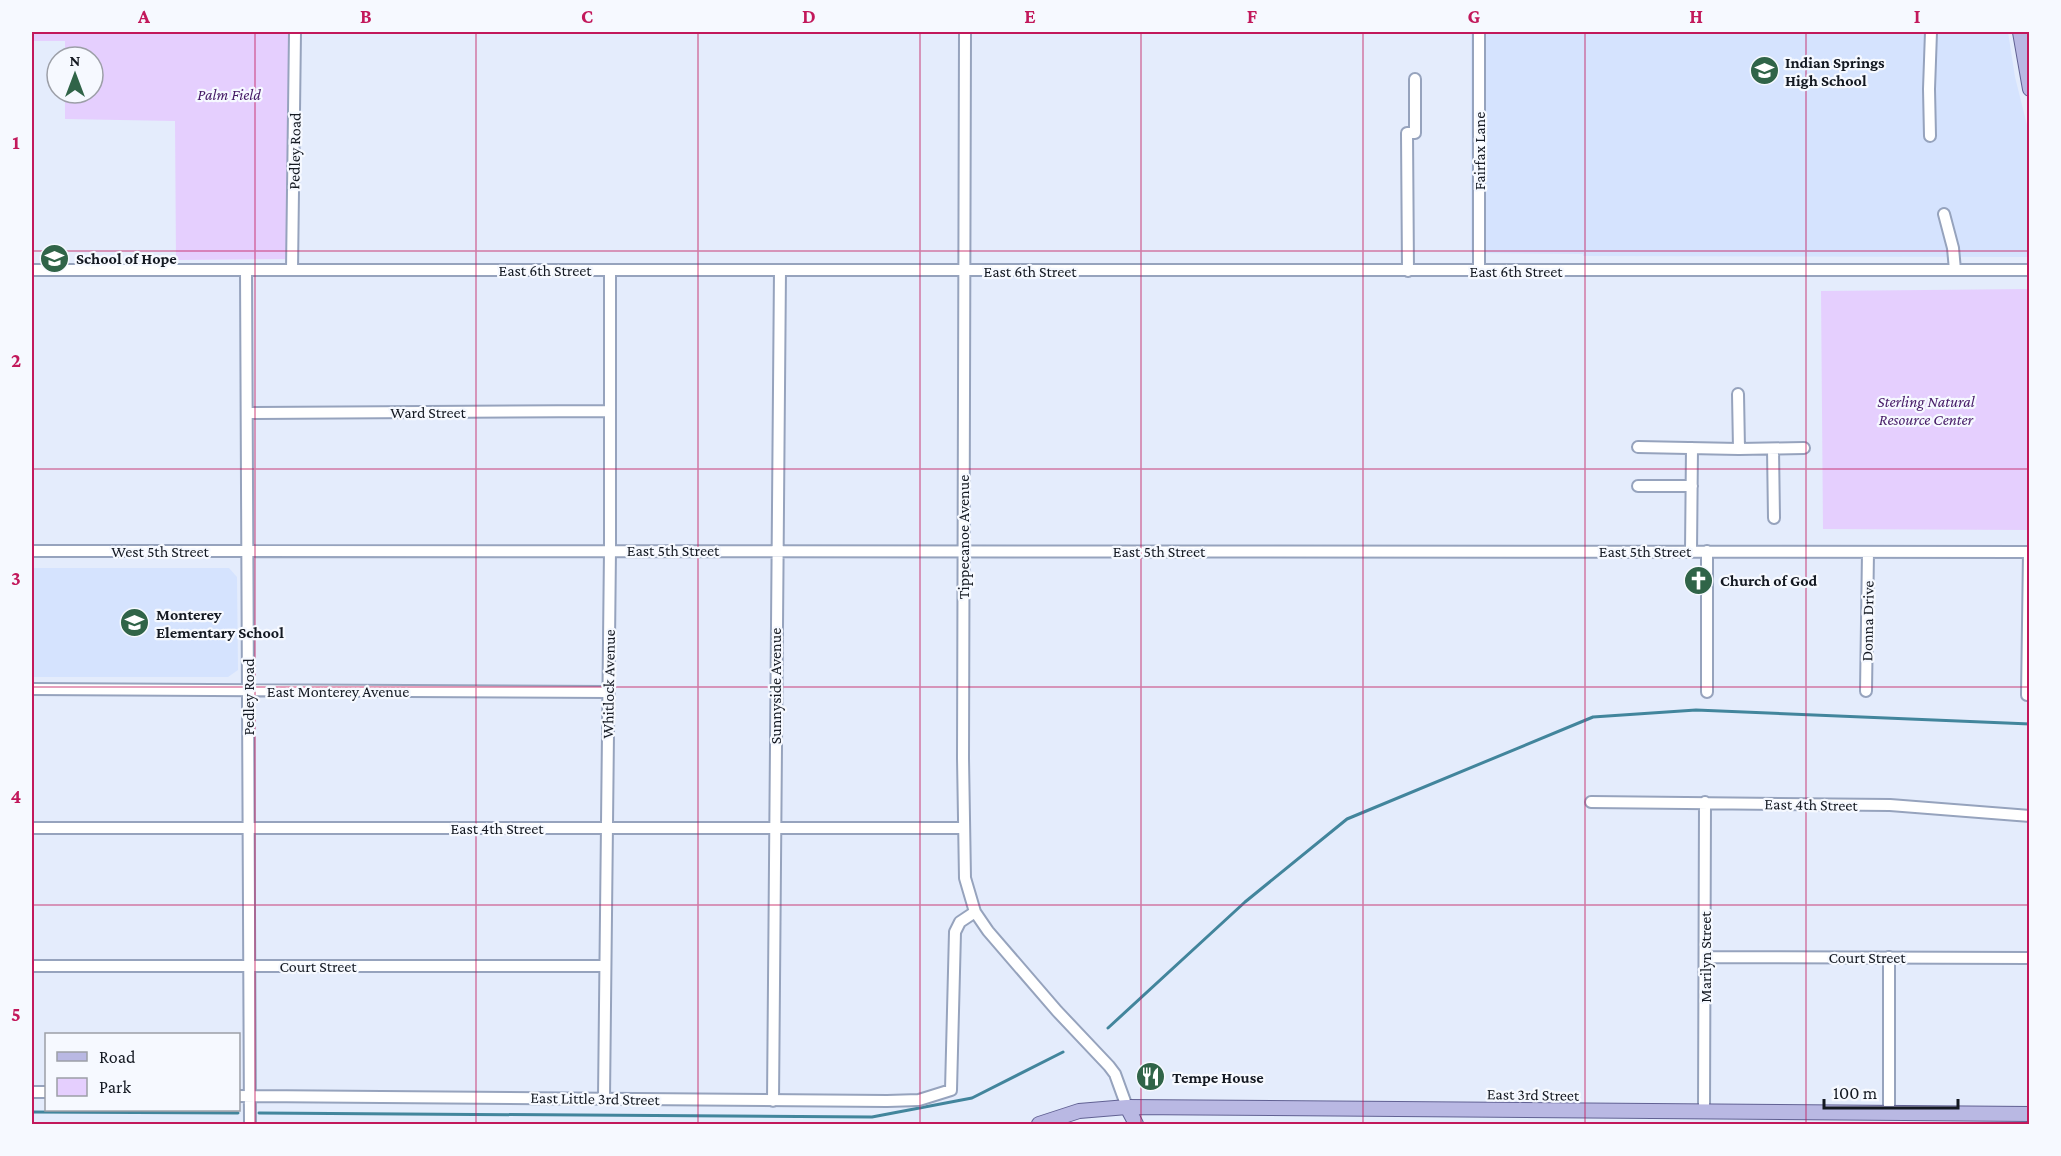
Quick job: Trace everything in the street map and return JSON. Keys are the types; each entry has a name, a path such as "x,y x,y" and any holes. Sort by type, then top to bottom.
{"main road":[{"path":"2020,32 2030,89"},
{"path":"1124,1125 1127,1107"},
{"path":"1127,1107 1136,1125"},
{"name":"East 3rd Street","path":"1039,1125 1080,1111 1127,1107 2030,1114"}],"street":[{"name":"Pedley Road","path":"292,270 295,32"},
{"name":"Tippecanoe Avenue","path":"965,32 963,550 965,878 975,912 988,932 1109,1066 1115,1074 1127,1107"},
{"name":"Fairfax Lane","path":"1479,32 1479,271"},
{"path":"1930,136 1929,89 1932,32"},
{"path":"1408,271 1407,133 1415,133 1415,79"},
{"path":"1944,214 1953,248 1954,270"},
{"name":"East 6th Street","path":"32,270 2030,270"},
{"name":"Pedley Road","path":"246,270 248,966 244,1096 250,1125"},
{"name":"Whitlock Avenue","path":"604,1098 610,550 610,270"},
{"name":"Sunnyside Avenue","path":"773,1101 780,270"},
{"path":"1738,394 1739,449"},
{"name":"Ward Street","path":"247,413 609,411"},
{"path":"1638,447 1804,448"},
{"path":"1691,551 1692,448"},
{"path":"1773,448 1774,518"},
{"path":"1638,486 1692,486"},
{"name":"West 5th Street","path":"32,551 289,551"},
{"name":"East 5th Street","path":"289,551 2029,552"},
{"path":"1707,551 1707,692"},
{"name":"Donna Drive","path":"1866,691 1868,552"},
{"path":"2027,695 2029,552"},
{"name":"East Monterey Avenue","path":"32,689 608,692"},
{"name":"East 4th Street","path":"1591,802 1890,805 2030,816"},
{"name":"Marilyn Street","path":"1704,1112 1706,802"},
{"name":"East 4th Street","path":"32,828 963,828"},
{"name":"East Little 3rd Street","path":"244,1096 773,1101 919,1100 951,1090 955,932 960,922 975,912"},
{"name":"Court Street","path":"1705,957 2030,958"},
{"path":"1889,957 1889,1113"},
{"name":"Court Street","path":"32,966 605,966"}],"shaded area":[{"name":"Indian Springs High School","path":"1471,32 2008,32 2015,77 2029,133 2029,257 1583,256 1583,254 1471,253"},
{"name":"Monterey Elementary School","path":"32,568 229,568 237,577 238,670 228,677 32,677"}],"green space":[{"name":"Palm Field","path":"32,32 289,32 291,259 176,260 175,121 65,119 65,105 105,105 105,45 65,45 65,41 32,41"},
{"name":"Sterling Natural Resource Center","path":"2029,289 2029,530 1823,529 1821,291"}],"waterway":[{"path":"1108,1028 1245,902 1347,819 1593,717 1696,710 2030,724"},
{"path":"259,1113 872,1117 972,1098 1063,1052"},
{"path":"32,1112 238,1113"}],"place":[{"name":"Indian Springs High School","path":"1764,71"},
{"name":"School of Hope","path":"55,258"},
{"name":"Church of God","path":"1699,580"},
{"name":"Monterey Elementary School","path":"135,623"},
{"name":"Tempe House","path":"1151,1077"}]}
